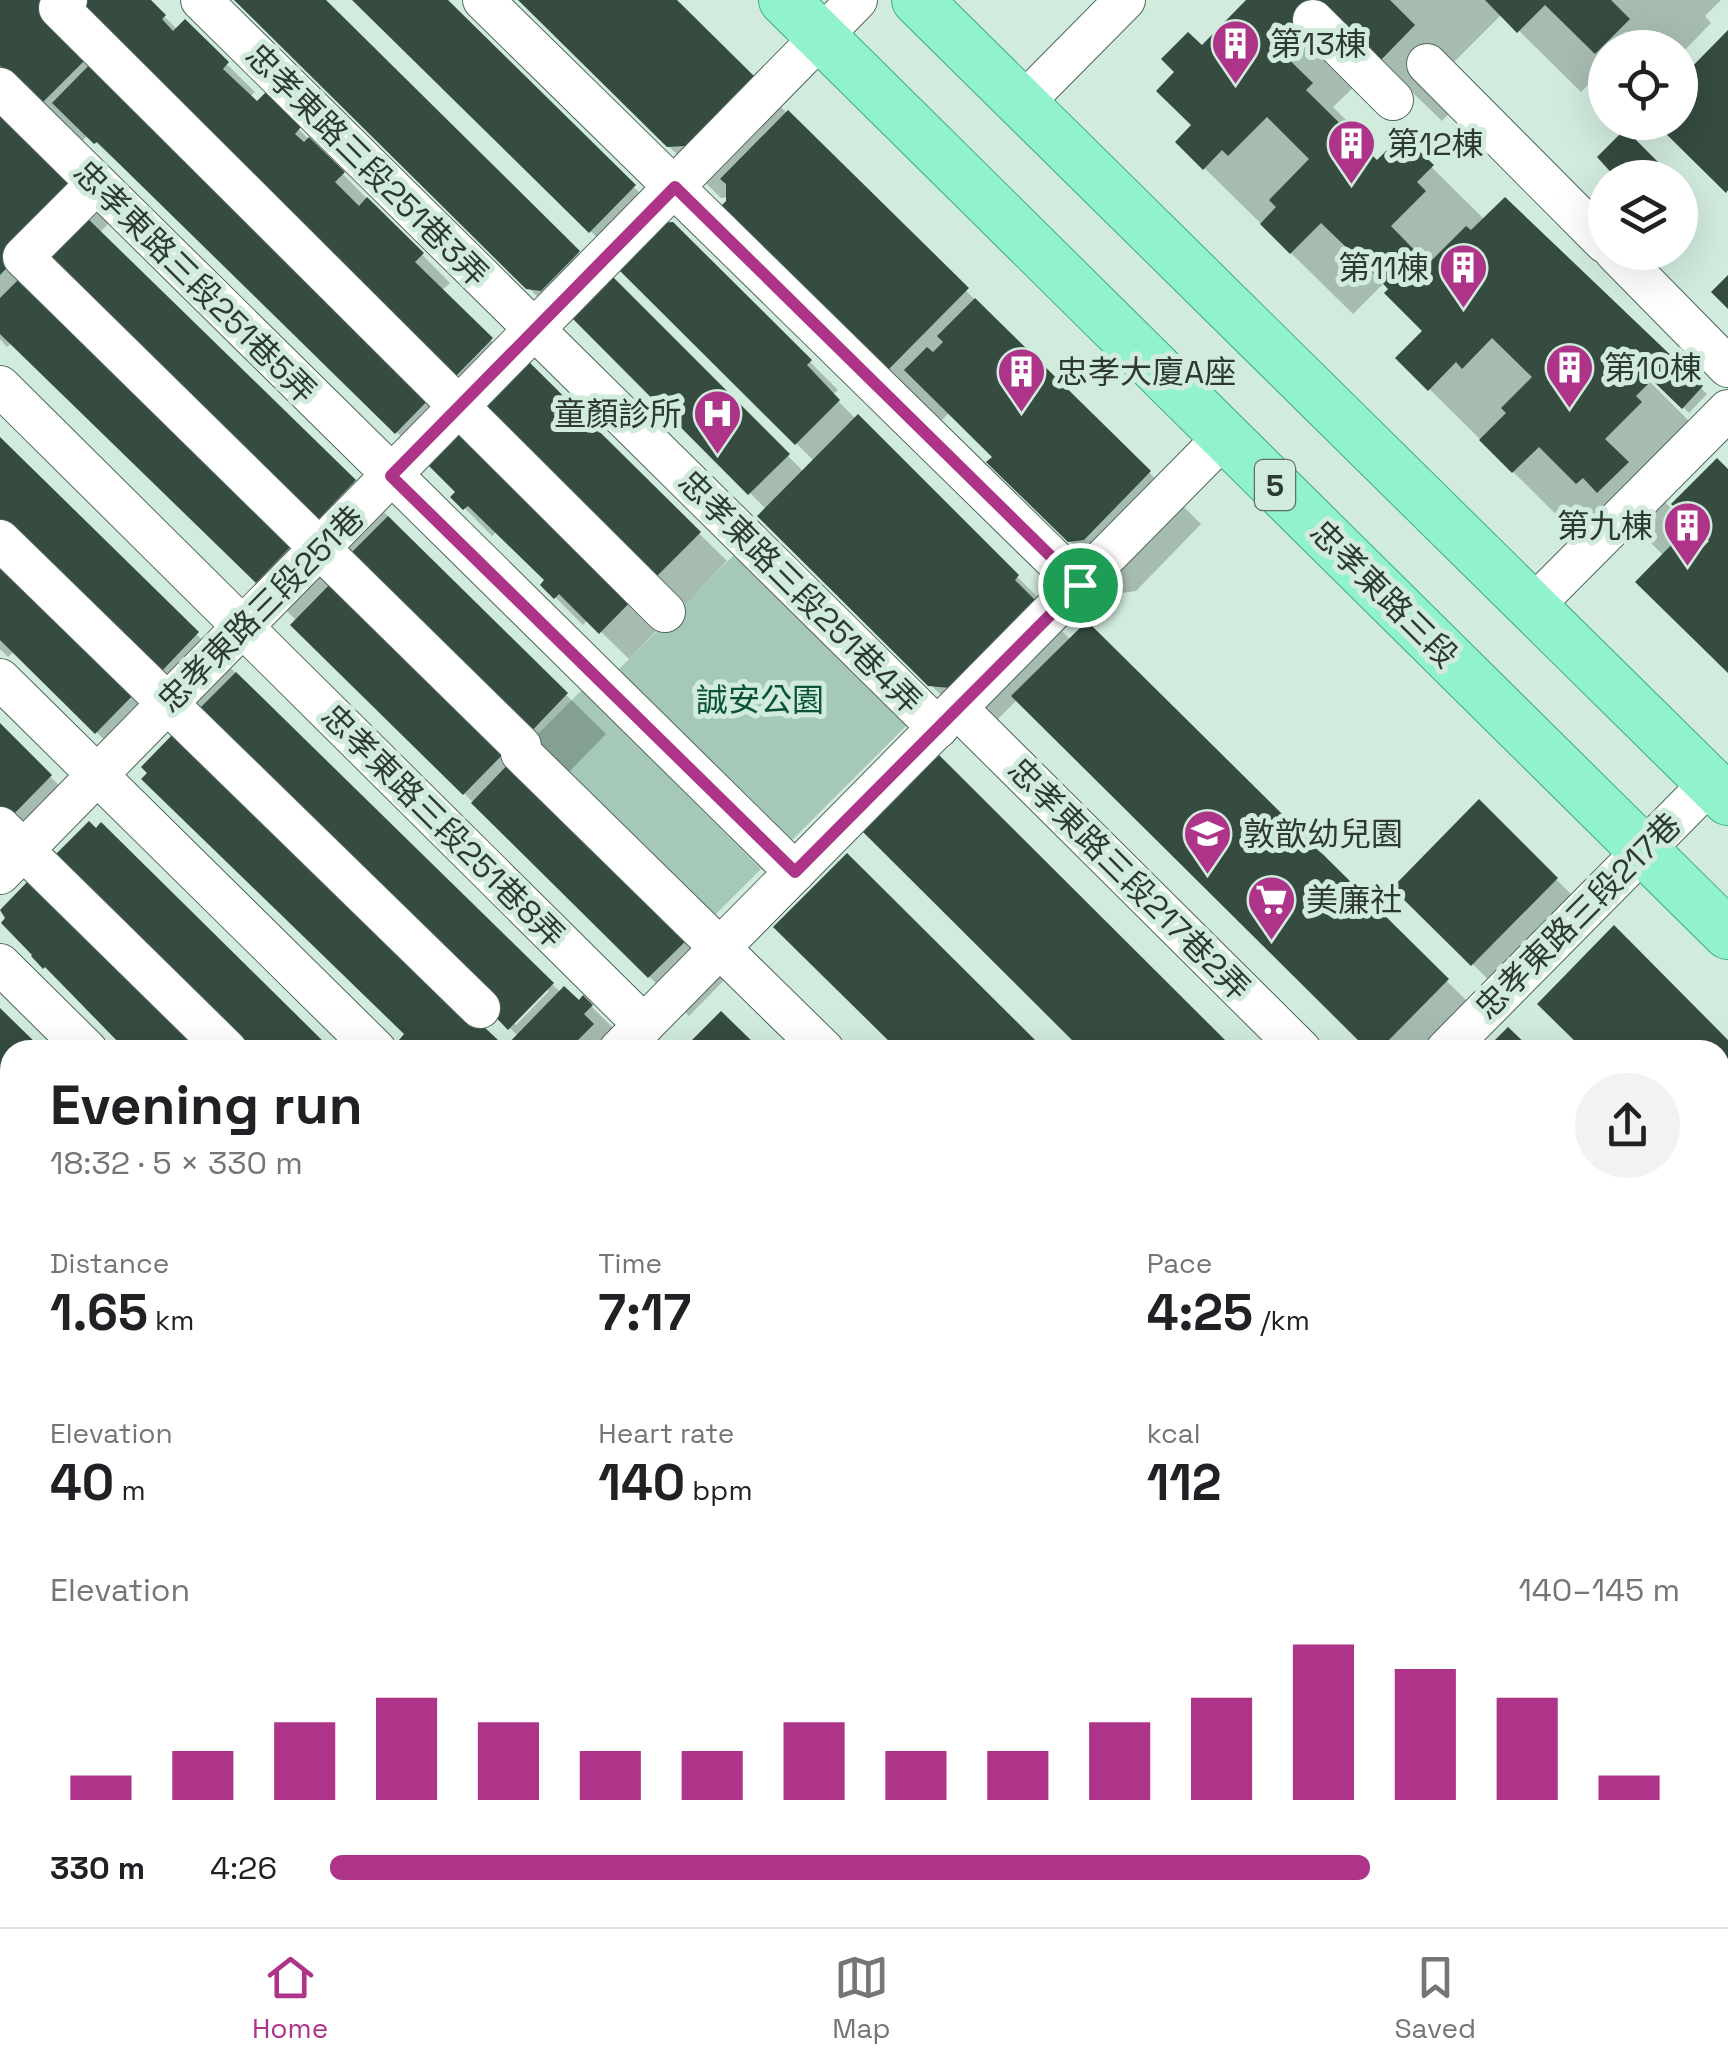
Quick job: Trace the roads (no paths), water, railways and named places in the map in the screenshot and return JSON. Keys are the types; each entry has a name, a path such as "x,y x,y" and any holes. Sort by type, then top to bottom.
{"main road":[{"name":"忠孝東路三段","path":"784,0 1728,934"},
{"path":"917,0 1719,792"}],"street":[{"path":"66,0 58,8 664,612"},
{"name":"忠孝東路三段251巷3弄","path":"200,0 534,330"},
{"path":"482,0 1080,585"},
{"name":"忠孝東路三段251巷","path":"8,850 97,775 857,0"},
{"path":"1022,104 1125,0"},
{"path":"1313,20 1393,100"},
{"path":"1427,64 1588,226"},
{"name":"忠孝東路三段251巷5弄","path":"0,88 795,872"},
{"path":"96,184 23,257 814,1040"},
{"path":"1632,270 1728,366"},
{"name":"忠孝東路三段251巷4弄","path":"534,330 947,718"},
{"name":"忠孝東路三段251巷8弄","path":"0,386 243,626 632,1038"},
{"path":"1532,607 1727,413"},
{"path":"632,1038 1225,436"},
{"path":"0,540 480,1008"},
{"path":"0,679 366,1040"},
{"name":"忠孝東路三段217巷2弄","path":"947,718 1290,1040"},
{"name":"忠孝東路三段217巷","path":"1456,1040 1643,850 1719,792"},
{"path":"8,850 216,1040"},
{"path":"0,964 76,1040"}],"place":[{"name":"第13棟","path":"1235,86"},
{"name":"第12棟","path":"1352,186"},
{"name":"第11棟","path":"1464,310"},
{"name":"第10棟","path":"1569,410"},
{"name":"忠孝大廈A座","path":"1021,414"},
{"name":"童顏診所","path":"717,456"},
{"name":"第九棟","path":"1688,568"},
{"name":"敦歆幼兒園","path":"1208,876"},
{"name":"美廉社","path":"1271,942"}],"park label":[{"name":"誠安公園","path":"760,700"}]}
